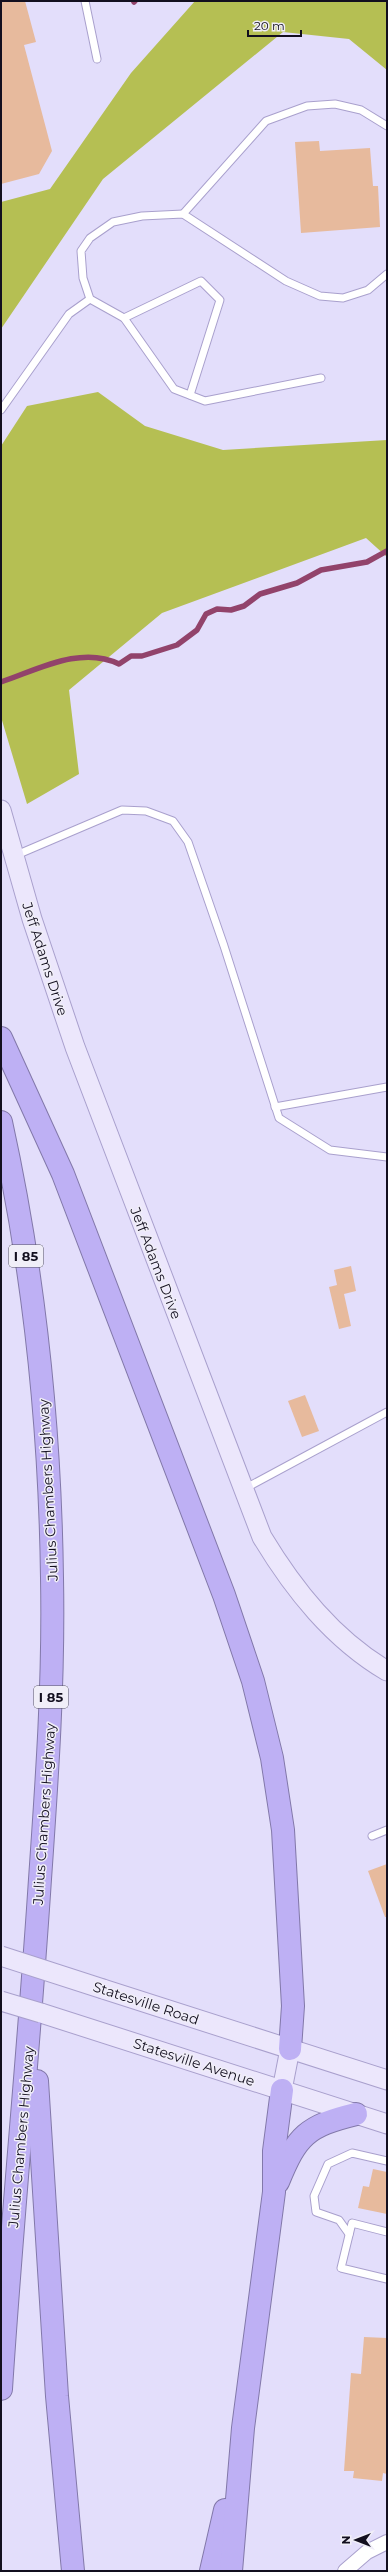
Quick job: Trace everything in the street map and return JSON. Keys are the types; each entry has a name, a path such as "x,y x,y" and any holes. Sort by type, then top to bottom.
{"highway":[{"path":"1,1038 66,1182 224,1595 253,1681 272,1758 283,1830 293,2006 290,2049"},
{"name":"Julius Chambers Highway","path":"1,1122 16,1198 36,1327 43,1391 51,1518 51,1709 32,2004 1,2389"},
{"path":"32,2004 57,2403 73,2571"},
{"path":"231,2571 243,2428 274,2192 274,2150 282,2090"},
{"path":"274,2192 288,2158 305,2134 328,2122 356,2114"},
{"path":"211,2571 243,2428"}],"street":[{"name":"Jeff Adams Drive","path":"1,810 49,972 74,1047 242,1490 262,1537 299,1592 319,1616 344,1639 387,1671"},
{"name":"Statesville Road","path":"1,1956 290,2049"},
{"name":"Statesville Avenue","path":"1,2001 387,2124"},
{"path":"282,2090 290,2049 387,2080"},
{"path":"344,2571 367,2552 387,2542"}],"lane":[{"path":"85,1 98,59"},
{"path":"183,214 266,121 308,106 335,104 361,110 387,126"},
{"path":"321,378 205,401 174,389 124,318 90,299 81,265 81,251 90,238 113,222 142,216 183,214 286,281 320,296 343,298 368,290 387,274"},
{"path":"124,318 201,281 220,300 190,395"},
{"path":"1,410 69,314 90,299"},
{"path":"14,856 122,810 146,811 173,821 188,842 224,946 279,1118 330,1150 387,1156"},
{"path":"275,1107 387,1088"},
{"path":"242,1490 387,1412"},
{"path":"372,1836 387,1830"},
{"path":"349,2234 339,2220 316,2212 314,2196 328,2164 352,2153 387,2161"},
{"path":"387,2232 352,2223 341,2268 387,2279"}],"green space":[{"path":"195,1 387,1 387,70 349,39 283,32 103,179 1,329 1,202 50,189 131,73"},
{"path":"98,392 145,426 223,450 387,440 387,557 366,538 162,613 69,690 79,774 27,804 1,717 1,446 27,406"}],"building":[{"path":"1,1 25,1 36,42 24,45 52,151 39,174 1,184"},
{"path":"319,141 320,151 370,148 373,186 378,186 380,227 301,233 295,142"},
{"path":"351,1266 356,1291 344,1294 351,1326 339,1329 329,1287 337,1285 334,1270"},
{"path":"305,1395 319,1431 302,1437 288,1401"},
{"path":"387,1864 387,1917 385,1917 368,1871"},
{"path":"373,2169 387,2172 387,2214 358,2208 363,2186 369,2187"},
{"path":"364,2337 387,2338 387,2474 383,2473 382,2481 353,2478 354,2471 344,2471 351,2373 361,2374"}],"waterway":[{"path":"1,682 59,661 90,657 104,659 119,664 131,656 142,656 177,645 197,630 206,614 217,609 231,610 244,606 260,594 297,583 321,570 367,562 387,551"}]}
